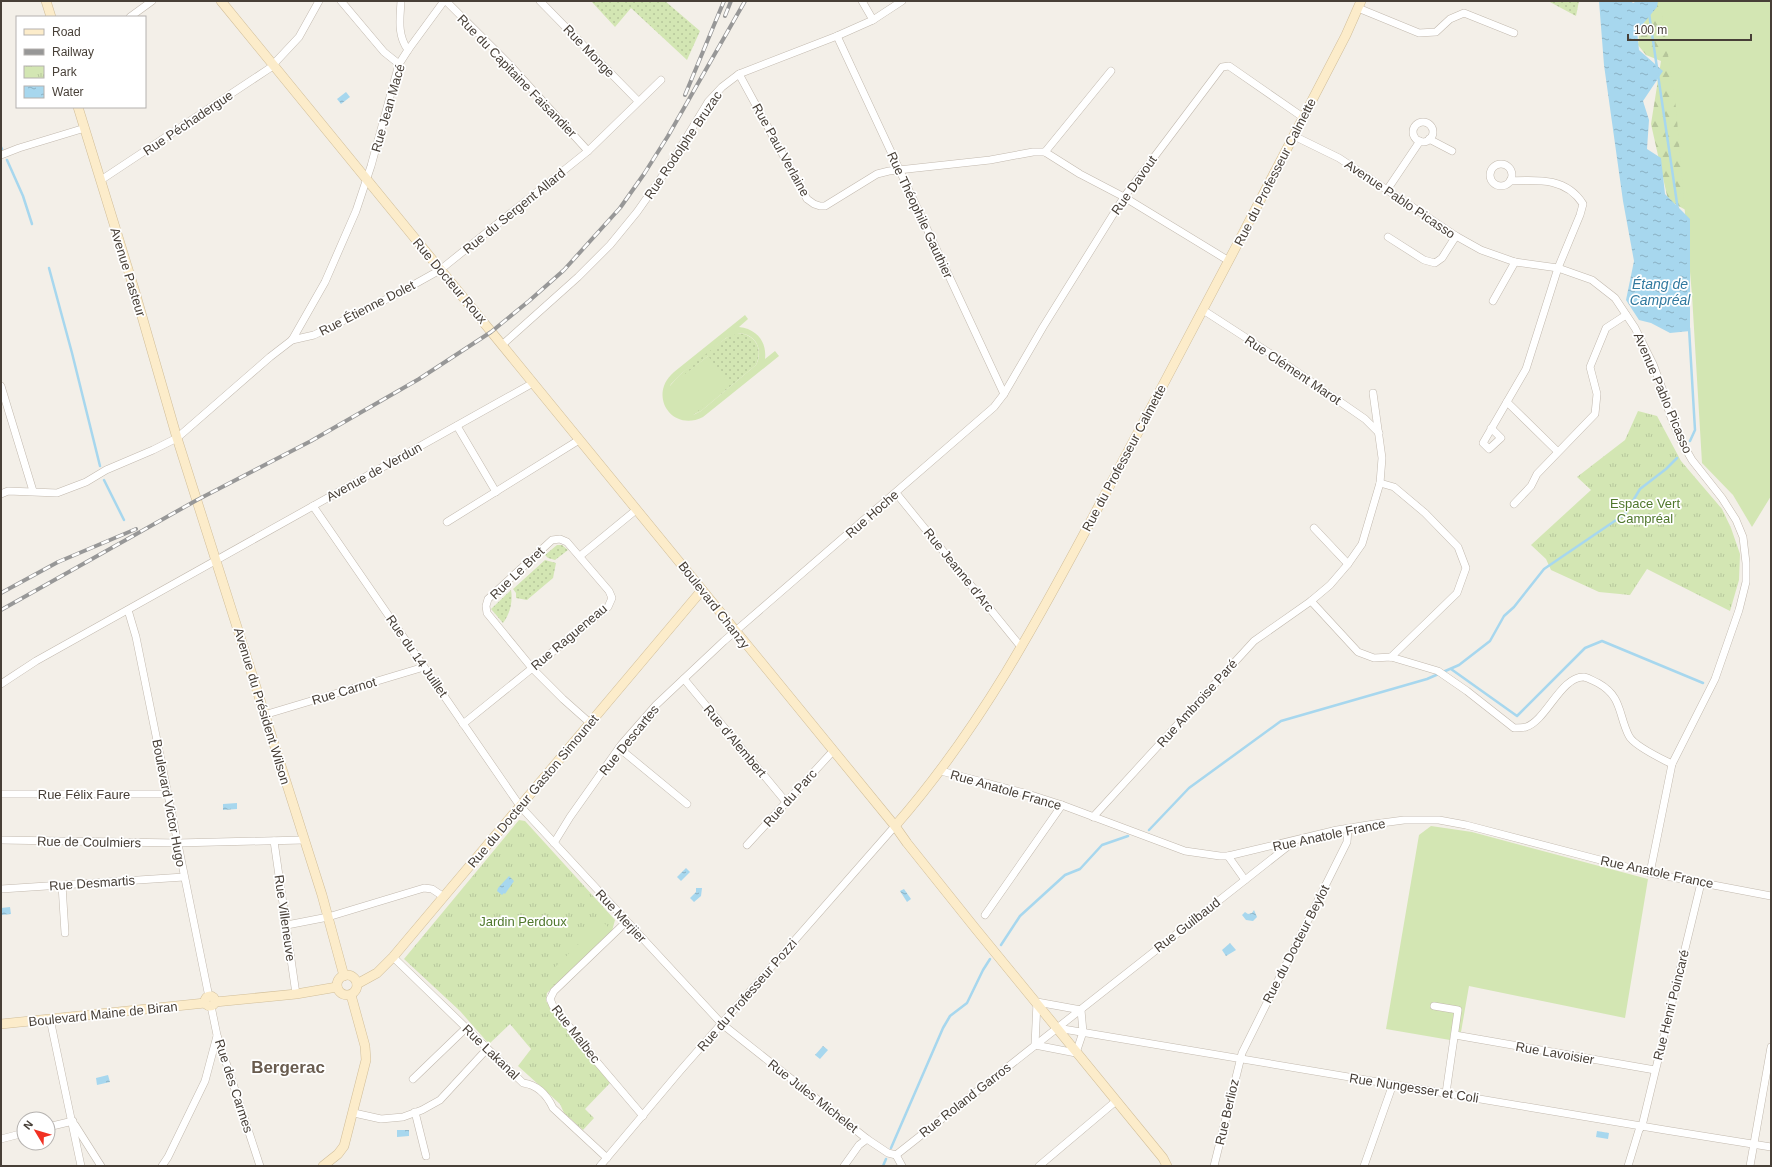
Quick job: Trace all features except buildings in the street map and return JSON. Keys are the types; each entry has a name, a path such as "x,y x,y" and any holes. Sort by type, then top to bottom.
{"main road":[{"name":"Rue Docteur Roux","path":"221,1 533,383"},
{"path":"48,2 51,16"},
{"name":"Rue du Professeur Calmette","path":"895,826 941,771 993,696 1021,647 1070,560 1229,261 1304,118 1360,5"},
{"name":"Avenue Pasteur","path":"78,108 177,438"},
{"name":"Boulevard Chanzy","path":"533,383 895,826 951,898 1037,1002 1076,1053 1165,1162 1173,1166"},
{"name":"Avenue du Président Wilson","path":"177,438 328,917 344,976"},
{"name":"Rue du Docteur Gaston Simounet","path":"357,984 377,973 393,957 702,590"},
{"path":"344,976 353,977 357,984 356,990 351,995 342,994 337,987 339,980 344,976"},
{"name":"Boulevard Maine de Biran","path":"1,1024 296,994 337,987"},
{"path":"327,1165 344,1146 354,1113 366,1060 365,1046 351,995"}],"street":[{"path":"131,16 152,1"},
{"name":"Rue Péchadergue","path":"101,180 264,73 299,37 319,1"},
{"path":"341,1 384,52 400,64"},
{"path":"401,1 401,37 408,50"},
{"name":"Rue Jean Macé","path":"292,340 326,282 356,211 367,180 400,64 408,50 445,1"},
{"name":"Rue du Capitaine Faisandier","path":"445,1 509,64 588,151"},
{"name":"Rue Monge","path":"540,1 638,101"},
{"path":"862,1 873,20"},
{"name":"Rue Rodolphe Bruzac","path":"502,345 578,277 610,245 638,212 661,179 708,102 722,86 739,74 837,36 873,20 902,1"},
{"path":"1360,5 1420,33 1436,32 1450,20 1464,13 1514,33"},
{"name":"Rue Théophile Gauthier","path":"837,36 1004,394"},
{"name":"Rue Davout","path":"1004,394 1043,327 1124,197 1222,67 1229,66 1304,118"},
{"path":"1111,71 1045,152 1080,174 1124,197 1229,261"},
{"name":"Rue Paul Verlaine","path":"739,74 807,198 814,204 820,206 825,206 877,174 889,171 990,160 1034,152 1045,152"},
{"name":"Rue du Sergent Allard","path":"440,270 588,151 661,80"},
{"path":"1420,141 1415,137 1413,131 1421,122 1427,123 1432,128 1432,134 1429,139"},
{"path":"1,156 19,148 85,128"},
{"name":"Avenue Pablo Picasso","path":"1294,136 1340,158 1456,236 1481,250 1516,262 1558,268 1592,280 1615,298 1635,328 1653,364 1680,439 1692,460 1722,498 1736,520 1743,537 1746,563 1746,582 1739,610 1715,679 1672,764 1650,873"},
{"path":"1387,190 1420,141 1429,139 1452,151"},
{"path":"1491,428 1526,369 1558,268 1580,215 1582,204 1576,194 1551,181 1510,181"},
{"path":"1388,237 1424,260 1435,263 1442,258 1456,236"},
{"path":"1494,301 1516,262"},
{"name":"Rue Étienne Dolet","path":"292,340 314,334 397,294 440,270"},
{"name":"Rue Clément Marot","path":"1203,310 1271,354 1365,419 1380,433"},
{"path":"1514,504 1531,486 1537,474 1595,414 1597,394 1590,367 1606,328 1626,315"},
{"path":"1,494 8,491 57,493 86,482 106,470 154,450 177,438 270,357 292,340"},
{"name":"Avenue de Verdun","path":"1,684 36,661 533,383"},
{"path":"1,386 33,491"},
{"name":"Rue Ambroise Paré","path":"1093,817 1254,641 1311,601 1330,585 1348,564 1362,544 1380,483 1382,458 1374,393"},
{"name":"Rue Hoche","path":"736,632 994,407 1004,394"},
{"path":"1507,402 1557,452"},
{"path":"457,426 496,492"},
{"path":"447,522 579,440"},
{"path":"1380,483 1394,487 1425,513 1458,547 1466,568 1457,594 1391,657"},
{"name":"Rue Jeanne d'Arc","path":"896,493 1021,647"},
{"name":"Rue du 14 Juillet","path":"313,506 520,806"},
{"path":"580,556 636,510"},
{"path":"1314,528 1348,564"},
{"name":"Rue Le Bret","path":"580,556 567,542 560,539 552,540 488,599 486,606 487,613 532,668 590,723"},
{"name":"Rue Ragueneau","path":"463,724 608,607 612,598 609,590 580,556"},
{"path":"1311,601 1358,652 1374,658 1391,657 1438,671 1514,728 1526,727 1536,720 1568,683 1577,677 1586,678 1611,692 1616,699 1629,736 1634,742 1672,764"},
{"name":"Boulevard Victor Hugo","path":"128,610 136,637 210,1002"},
{"name":"Rue Descartes","path":"554,844 570,817 619,748 646,717 684,679 724,641 736,632"},
{"name":"Rue Carnot","path":"264,715 424,666"},
{"name":"Rue d'Alembert","path":"684,679 786,802"},
{"path":"619,748 687,804"},
{"name":"Rue du Parc","path":"747,845 833,751"},
{"name":"Rue Anatole France","path":"941,771 1028,794 1062,805 1185,850 1228,856 1348,829 1404,820 1439,820 1650,873 1771,896"},
{"name":"Rue Félix Faure","path":"1,794 167,794"},
{"path":"985,915 1062,805"},
{"name":"Rue Merjier","path":"520,806 722,1024"},
{"name":"Rue du Professeur Pozzi","path":"600,1166 895,826"},
{"name":"Rue du Docteur Beylot","path":"1240,1058 1347,842 1348,829"},
{"name":"Rue de Coulmiers","path":"1,840 177,843 303,840"},
{"name":"Rue Villeneuve","path":"274,841 296,994"},
{"name":"Rue Guilbaud","path":"1057,1028 1294,841"},
{"path":"1228,856 1245,880"},
{"name":"Rue Desmartis","path":"1,889 184,877"},
{"name":"Rue Henri Poincaré","path":"1628,1166 1639,1130 1642,1126 1701,883"},
{"path":"62,885 65,933"},
{"path":"287,925 328,917 424,888 432,889 444,897"},
{"name":"Rue Malbec","path":"626,922 579,966 550,996 551,1002 597,1062 643,1116"},
{"name":"Rue Lakanal","path":"393,957 523,1082 533,1084 548,1098 553,1108 607,1158"},
{"name":"Rue des Carmes","path":"210,1002 217,1035 260,1166"},
{"path":"1037,1002 1081,1010 1083,1032 1076,1053 1035,1046 1037,1002"},
{"path":"1434,1006 1458,1010 1446,1093"},
{"path":"50,1020 73,1121 81,1166"},
{"name":"Rue Jules Michelet","path":"722,1024 867,1139 888,1153 896,1155"},
{"path":"413,1079 466,1028"},
{"name":"Rue Nungesser et Coli","path":"1057,1028 1771,1147"},
{"name":"Rue Roland Garros","path":"896,1155 1057,1028"},
{"path":"162,1166 168,1157 205,1081 217,1035"},
{"name":"Rue Lavoisier","path":"1455,1035 1655,1070"},
{"path":"1750,1166 1771,1047"},
{"path":"354,1113 381,1119 403,1117 440,1100 487,1049"},
{"name":"Rue Berlioz","path":"1214,1166 1240,1058"},
{"path":"1364,1166 1393,1084"},
{"path":"1039,1166 1116,1101"},
{"path":"415,1112 426,1156"},
{"path":"56,1125 73,1121"},
{"path":"73,1121 98,1165"},
{"path":"1,1139 16,1135"},
{"path":"844,1166 859,1145 867,1139"},
{"path":"896,1155 902,1166"}],"green space":[{"path":"591,1 665,1 700,31 687,60 631,8 615,27"},
{"path":"1548,1 1579,1 1576,16"},
{"path":"1649,1 1738,1 1698,217 1668,200 1651,124 1661,61 1646,55 1638,45 1640,29 1653,8"},
{"path":"1660,1 1771,1 1771,496 1752,527 1733,495 1702,463 1692,295 1676,108"},
{"path":"745,315 748,319 739,327 751,330 760,337 764,347 765,359 775,351 779,356 703,417 692,421 682,420 673,416 663,401 663,391 666,381 674,372","holes":["739,333 745,334 754,340 759,349 756,365 701,411 693,415 730,384 708,356 670,386 671,384 682,373 726,338"]},
{"path":"736,333 748,336 756,343 759,353 756,365 701,411 692,415 708,356 670,387 681,374 701,357 722,341"},
{"name":"Espace Vert Campréal","path":"1638,411 1657,416 1681,461 1722,509 1731,528 1740,554 1739,580 1730,611 1647,569 1630,595 1599,592 1551,570 1546,559 1531,545 1591,490 1577,477 1625,440"},
{"path":"557,545 562,545 568,550 555,560 548,558 545,555"},
{"path":"545,560 556,563 553,578 527,600 516,598 516,593 513,589"},
{"path":"511,590 512,599 507,616 503,623 491,609"},
{"name":"Jardin Perdoux","path":"519,820 525,821 615,920 612,931 547,993 546,1001 610,1083 585,1109 594,1118 583,1130 564,1113 560,1104 518,1066 531,1049 510,1024 489,1044 460,1011 404,959"},
{"path":"1431,826 1472,832 1648,879 1625,1018 1469,986 1461,1032 1451,1031 1450,1040 1386,1029 1419,835"},
{"path":"602,921 611,930 558,982 549,973"}],"water":[{"name":"Étang de Campréal","path":"1599,1 1631,1 1633,3 1637,1 1658,1 1657,7 1637,31 1639,50 1663,71 1643,101 1649,120 1647,149 1661,158 1665,194 1690,219 1690,331 1670,333 1651,323 1639,320 1626,300 1634,261 1623,201 1604,65"},
{"path":"346,92 350,97 341,104 337,99"},
{"path":"237,803 237,809 223,810 223,804"},
{"path":"686,868 690,872 681,881 677,877"},
{"path":"509,876 514,881 505,894 504,893 502,895 497,891 498,888"},
{"path":"696,888 702,888 701,896 694,902 690,898 696,892"},
{"path":"904,889 911,899 907,902 900,891"},
{"path":"10,907 11,914 1,915 1,908"},
{"path":"1254,910 1257,917 1253,921 1246,920 1242,915 1245,912 1248,914 1252,913"},
{"path":"1230,943 1236,950 1226,956 1222,950"},
{"path":"823,1046 828,1050 820,1059 815,1055"},
{"path":"108,1075 110,1082 97,1085 96,1078"},
{"path":"397,1130 409,1130 409,1136 397,1137"},
{"path":"1597,1131 1609,1133 1608,1139 1596,1137"}],"waterway":[{"path":"1649,13 1657,68"},
{"path":"1658,75 1678,210"},
{"path":"7,160 23,196 32,224"},
{"path":"49,268 100,466"},
{"path":"1689,328 1695,430 1690,441"},
{"path":"1149,830 1189,788 1281,721 1427,679 1459,665 1490,641 1504,616 1514,607 1544,569 1625,514 1640,489 1666,469 1677,458"},
{"path":"104,480 124,520"},
{"path":"1451,669 1517,716 1585,648 1602,641 1703,683"},
{"path":"1001,945 1020,916 1065,875 1080,869 1102,845 1128,836"},
{"path":"891,1148 943,1028 950,1016 967,1003 990,959"},
{"path":"883,1166 886,1159"}],"railway":[{"path":"685,95 724,1"},
{"path":"725,16 731,1"},
{"path":"1,610 197,500 311,441 419,379 491,332 529,301 564,270 620,208 668,136 745,1"},
{"path":"1,593 58,562 136,529"}],"district":[{"name":"Bergerac","path":"288,1067"}]}
